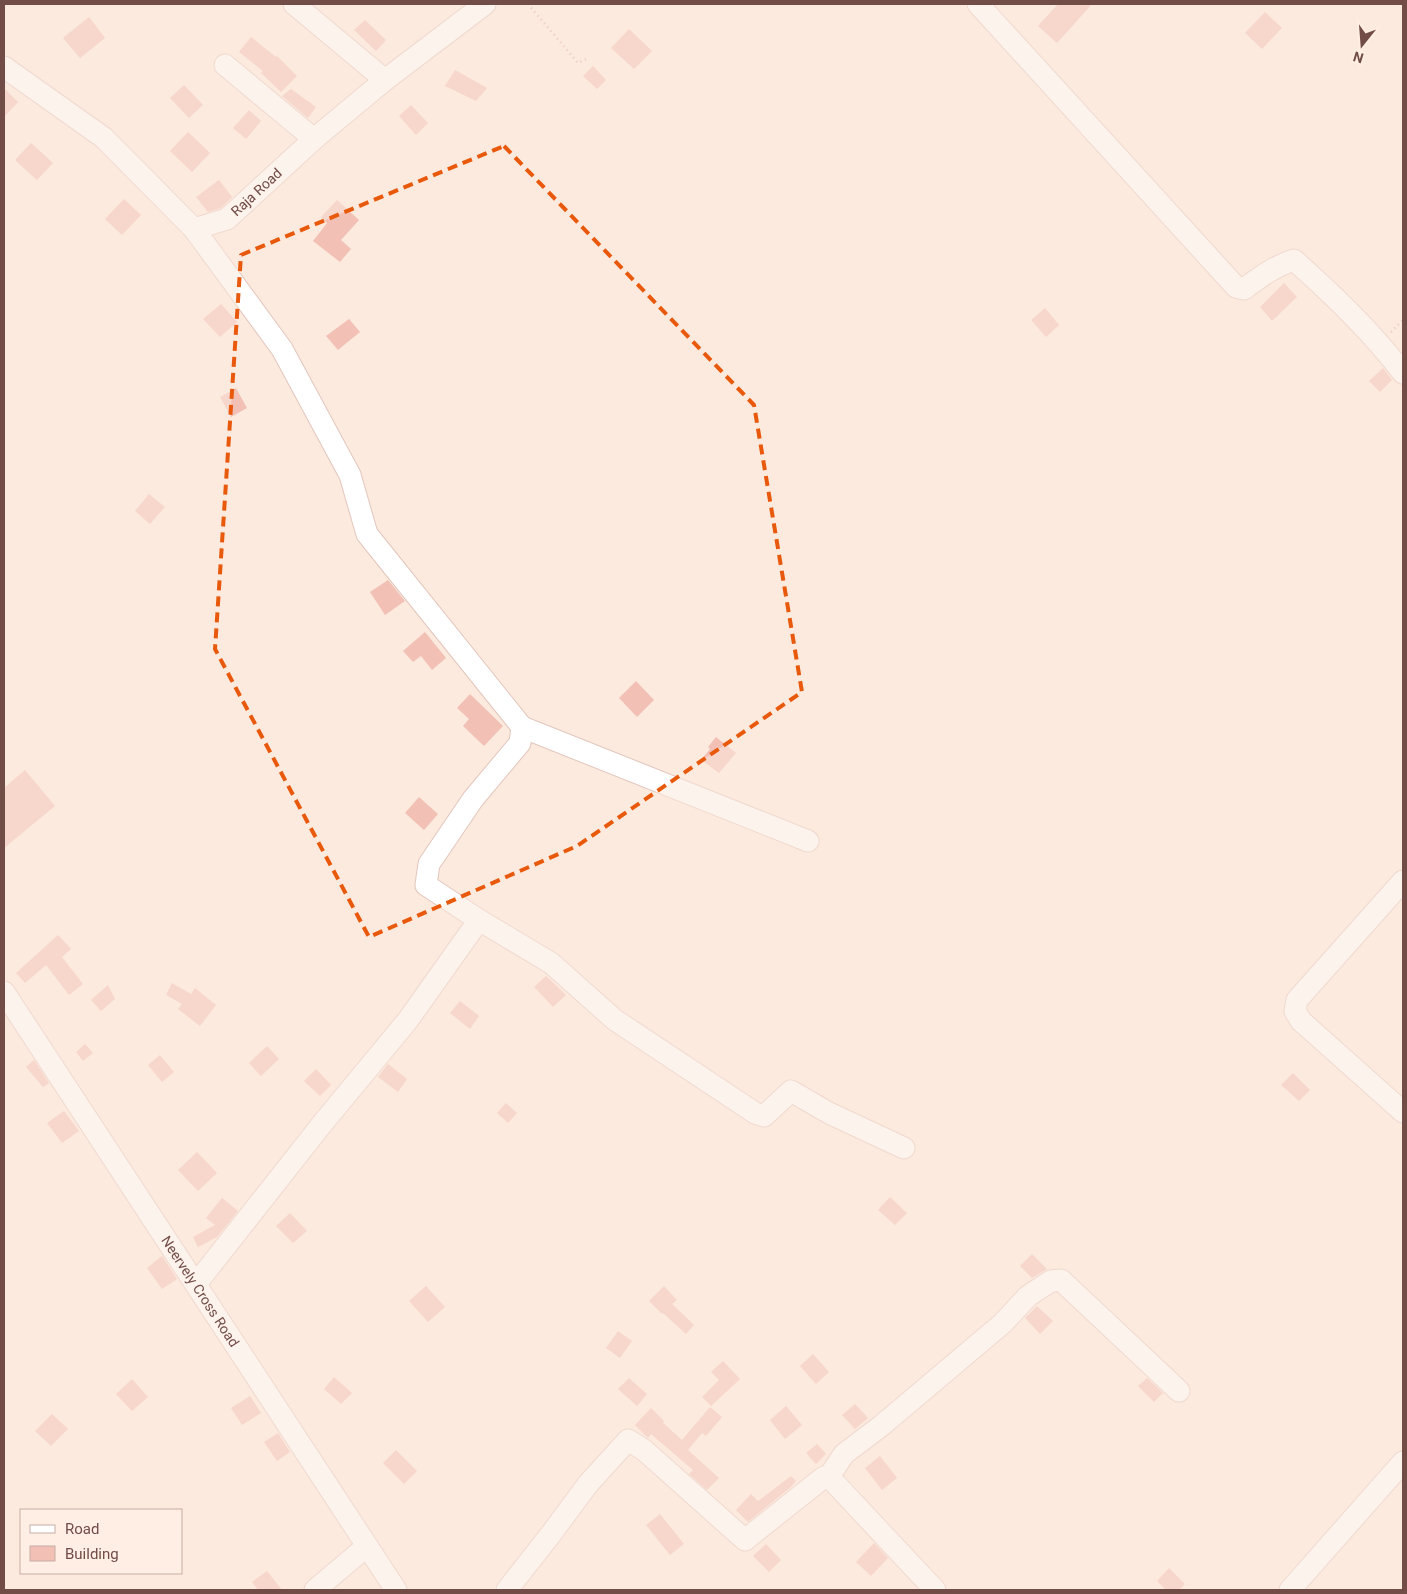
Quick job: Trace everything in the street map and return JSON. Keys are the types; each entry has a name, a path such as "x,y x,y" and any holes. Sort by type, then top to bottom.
{"street":[{"path":"294,4 385,80"},
{"name":"Raja Road","path":"194,229 227,219 314,139 385,80 485,4"},
{"path":"978,4 1236,287 1244,289 1261,276 1284,263 1294,260 1336,298 1384,348 1403,373"},
{"path":"224,65 314,139"},
{"path":"4,67 104,138 194,229 282,349 350,475 368,534 522,727 808,841"},
{"path":"522,727 520,742 473,799 429,864 426,885 479,920 551,963 615,1020 755,1113 764,1116 792,1091 829,1113 904,1148"},
{"path":"1403,881 1297,1000 1295,1011 1301,1021 1403,1112"},
{"path":"196,1284 322,1124 408,1020 479,920"},
{"name":"Neervely Cross Road","path":"4,992 396,1590"},
{"path":"828,1478 844,1454 881,1426 1003,1323 1028,1296 1051,1281 1062,1280 1179,1391"},
{"path":"507,1590 588,1484 628,1440 644,1450 744,1540 824,1477 831,1479 936,1590"},
{"path":"1290,1590 1403,1462"},
{"path":"315,1590 367,1546"}],"path":[{"path":"528,4 578,63 588,58"}],"highlighted area":[{"path":"504,146 754,405 802,692 577,846 369,937 215,649 241,255"}],"building":[{"path":"1058,4 1092,4 1057,43 1038,26"},
{"path":"1265,12 1282,28 1262,49 1245,33"},
{"path":"89,17 105,38 80,58 63,38"},
{"path":"365,20 386,40 376,51 354,30"},
{"path":"629,29 652,51 634,69 611,48"},
{"path":"251,37 277,56 297,76 281,92 261,73 263,71 239,52"},
{"path":"593,66 606,80 597,89 583,76"},
{"path":"455,70 487,88 476,101 445,86"},
{"path":"184,85 203,105 189,118 170,98"},
{"path":"4,88 18,102 4,117"},
{"path":"291,89 316,107 308,118 282,96"},
{"path":"411,105 428,123 416,135 399,116"},
{"path":"249,110 261,121 246,139 233,128"},
{"path":"188,132 210,153 192,172 170,151"},
{"path":"31,143 53,163 37,180 15,160"},
{"path":"219,180 232,197 221,208 208,212 196,197"},
{"path":"124,199 141,215 122,235 105,219"},
{"path":"337,200 359,220 341,240 351,249 340,262 313,241 327,223 321,217"},
{"path":"1284,283 1297,297 1272,321 1260,307"},
{"path":"221,304 237,322 220,337 203,319"},
{"path":"1045,308 1059,325 1046,337 1031,320"},
{"path":"349,319 360,332 338,350 326,336"},
{"path":"1383,368 1392,380 1380,392 1369,381"},
{"path":"236,388 247,408 231,417 220,397"},
{"path":"149,494 165,507 150,524 135,511"},
{"path":"388,580 405,601 385,615 370,592"},
{"path":"425,632 446,658 432,670 421,656 413,662 403,651"},
{"path":"636,681 654,700 637,717 619,698"},
{"path":"470,694 503,726 484,746 463,726 469,719 457,708"},
{"path":"716,737 736,753 719,773 701,760 710,749 708,747"},
{"path":"25,770 55,806 4,848 4,788"},
{"path":"419,797 438,814 424,830 405,813"},
{"path":"58,935 71,949 62,957 83,984 69,995 46,965 25,983 16,973"},
{"path":"546,976 566,995 553,1007 534,987"},
{"path":"172,983 191,994 195,988 216,1005 200,1026 178,1009 182,1004 166,995"},
{"path":"108,985 115,999 101,1011 91,1000"},
{"path":"460,1001 479,1016 470,1029 450,1013"},
{"path":"85,1044 93,1053 83,1061 76,1052"},
{"path":"267,1046 279,1059 261,1076 249,1063"},
{"path":"160,1055 174,1072 162,1082 148,1065"},
{"path":"34,1060 49,1083 43,1087 26,1067"},
{"path":"388,1064 407,1079 398,1092 378,1077"},
{"path":"316,1069 331,1085 320,1096 304,1081"},
{"path":"1293,1073 1310,1090 1299,1101 1281,1085"},
{"path":"506,1103 517,1113 508,1123 497,1113"},
{"path":"64,1111 79,1131 62,1143 47,1123"},
{"path":"197,1152 217,1173 198,1191 178,1170"},
{"path":"890,1197 907,1213 895,1225 878,1210"},
{"path":"222,1198 238,1211 217,1237 198,1247 193,1237 215,1225 206,1218"},
{"path":"290,1213 307,1231 293,1243 276,1226"},
{"path":"1032,1254 1047,1269 1032,1278 1020,1266"},
{"path":"162,1256 177,1279 162,1289 147,1268"},
{"path":"426,1286 445,1307 428,1322 409,1301"},
{"path":"664,1286 677,1300 672,1304 694,1325 686,1334 649,1301"},
{"path":"1037,1306 1053,1321 1040,1334 1025,1318"},
{"path":"618,1331 632,1341 620,1358 606,1348"},
{"path":"813,1354 829,1372 816,1384 800,1366"},
{"path":"723,1361 740,1379 711,1406 702,1397 719,1380 711,1372"},
{"path":"334,1377 352,1393 341,1404 324,1389"},
{"path":"629,1378 647,1394 637,1406 618,1389"},
{"path":"1147,1378 1163,1393 1154,1402 1138,1386"},
{"path":"132,1379 148,1397 132,1411 116,1394"},
{"path":"250,1396 261,1413 242,1425 231,1408"},
{"path":"855,1404 868,1418 855,1429 842,1415"},
{"path":"786,1406 802,1425 785,1439 770,1420"},
{"path":"710,1407 722,1417 706,1436 702,1433 688,1450 719,1478 707,1490 689,1474 693,1470 651,1434 648,1438 635,1425 651,1408 664,1421 663,1423 682,1440"},
{"path":"52,1414 68,1429 51,1446 35,1431"},
{"path":"278,1433 290,1452 277,1461 264,1442"},
{"path":"817,1444 826,1454 816,1464 806,1453"},
{"path":"396,1450 417,1471 404,1484 383,1463"},
{"path":"880,1456 897,1478 882,1490 865,1468"},
{"path":"791,1476 796,1481 791,1487 748,1522 736,1510 751,1494 758,1501"},
{"path":"660,1514 684,1544 670,1555 646,1525"},
{"path":"874,1543 888,1558 871,1576 856,1562"},
{"path":"766,1544 781,1560 769,1572 753,1556"},
{"path":"1169,1568 1185,1584 1179,1590 1166,1590 1157,1581"},
{"path":"267,1571 282,1590 258,1590 252,1582"}]}
